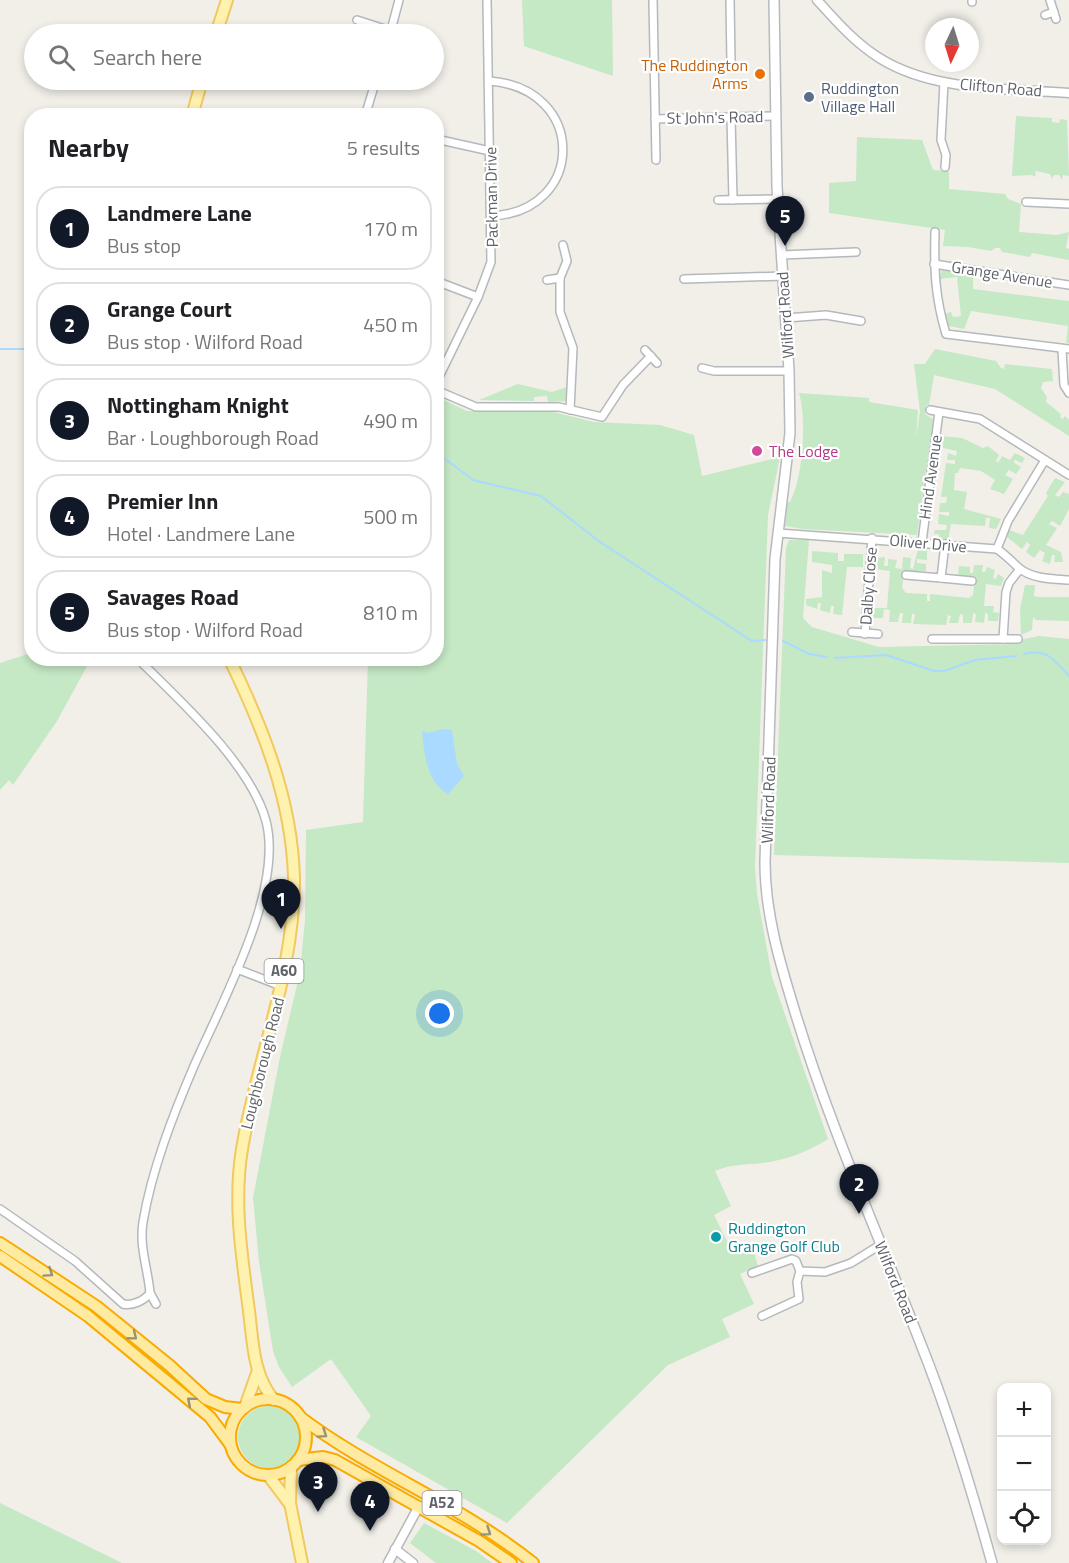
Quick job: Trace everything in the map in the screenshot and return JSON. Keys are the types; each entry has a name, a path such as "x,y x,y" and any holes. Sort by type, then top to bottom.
{"highway":[{"path":"0,1243 96,1306 169,1365 206,1399 225,1407 244,1408"},
{"path":"0,1257 88,1316 210,1418 243,1466 268,1475"},
{"path":"230,1444 232,1425 244,1408 256,1401 274,1400"},
{"name":"A52","path":"274,1400 289,1406 300,1418 323,1435 459,1512 533,1563"},
{"path":"294,1463 305,1443 300,1418"},
{"name":"A52","path":"268,1475 294,1463 323,1457 335,1460 479,1540 511,1563"}],"main road":[{"path":"219,24 227,0"},
{"name":"Wilford Road","path":"774,0 777,199 789,371 789,447 778,533 765,862 767,902 783,972 807,1049 880,1245 940,1395 992,1563"},
{"path":"194,108 199,90"},
{"name":"Loughborough Road","path":"233,666 265,739 276,772 289,827 293,896 290,937 281,986 248,1118 239,1177 241,1252 257,1370 261,1381 274,1400"},
{"name":"Loughborough Road","path":"244,1408 251,1395 257,1370"},
{"path":"294,1463 290,1503 302,1563"},
{"path":"268,1475 290,1503"}],"street":[{"path":"392,24 399,0"},
{"name":"Packman Drive","path":"444,367 478,297 491,262 487,0"},
{"path":"653,0 656,160"},
{"path":"729,58 730,0"},
{"name":"Clifton Road","path":"817,0 852,36 877,56 904,70 944,82 1069,93"},
{"path":"1045,15 1055,15 1050,0"},
{"path":"357,21 365,24"},
{"path":"489,81 519,86 544,102 557,123 562,146 556,176 542,197 517,212 491,216"},
{"path":"944,82 941,141 949,155 945,167"},
{"path":"367,108 373,90"},
{"name":"St John's Road","path":"655,119 775,116"},
{"path":"731,117 733,200"},
{"path":"444,141 490,150"},
{"path":"718,200 777,199"},
{"path":"1026,202 1069,204"},
{"path":"1051,213 1052,203"},
{"path":"936,232 934,264 939,316 946,334 1065,349 1064,385 1069,393"},
{"path":"563,245 567,261 560,278 561,314 573,348 570,410"},
{"path":"781,255 856,252"},
{"name":"Grange Avenue","path":"934,264 1069,285"},
{"path":"684,279 783,276"},
{"path":"547,280 560,278"},
{"path":"444,284 478,297"},
{"path":"786,318 826,315 861,321"},
{"path":"444,393 476,407 550,406 602,417 648,353 657,363"},
{"path":"702,368 714,371 789,371"},
{"path":"930,411 980,419 1069,475"},
{"name":"Hind Avenue","path":"922,542 939,412"},
{"path":"1045,460 1008,521 997,549 1008,556 1020,569 1041,578 1069,580"},
{"name":"Oliver Drive","path":"778,533 872,538 997,549"},
{"name":"Dalby Close","path":"865,634 872,538"},
{"path":"941,578 945,544"},
{"path":"1003,639 1006,592 1020,569"},
{"path":"906,575 972,581"},
{"path":"852,632 878,634"},
{"path":"932,639 1018,639"},
{"path":"145,666 237,766 252,789 266,820 270,844 259,911 173,1120 143,1224 141,1250 150,1293 156,1304"},
{"path":"237,969 281,986"},
{"path":"0,1209 58,1248 123,1304 130,1305 146,1298 150,1293"},
{"path":"800,1271 825,1272 851,1263 880,1245"},
{"path":"752,1273 786,1259 796,1261 800,1271 797,1282 799,1299 762,1316"},
{"path":"388,1563 420,1506"},
{"path":"396,1549 412,1563"}],"green space":[{"path":"522,0 612,0 613,76 524,46"},
{"path":"1016,116 1052,118 1052,122 1059,123 1060,119 1067,120 1069,176 1063,175 1062,180 1059,175 1054,175 1052,179 1050,174 1036,171 1035,177 1032,175 1012,176"},
{"path":"857,137 922,140 933,170 949,171 949,189 1005,194 1008,199 1021,204 1019,232 1057,235 1069,232 1066,248 1069,249 1069,260 1032,253 1030,257 1002,252 1000,248 991,251 943,246 945,230 829,213 829,183 856,181"},
{"path":"942,270 973,274 973,289 1069,301 1069,343 1066,343 1068,326 971,311 964,329 949,326 944,314 951,312 953,317 961,316 957,277 939,279"},
{"path":"935,349 996,361 1004,369 1005,364 1052,369 1053,381 1043,382 1041,388 1047,397 1046,402 1061,414 1060,417 1063,419 1065,416 1069,420 1069,436 995,389 934,375 929,405 926,405 925,414 933,419 917,535 785,526 787,502 790,502 801,464 803,418 799,393 869,398 869,402 918,410 916,439 920,411 914,364 925,364"},
{"path":"518,384 552,392 570,386 567,401 548,402 547,396 534,397 534,401 479,400"},
{"name":"Ruddington Grange Golf Club","path":"444,400 467,411 549,411 594,422 660,425 694,435 702,476 780,457 768,515 755,868 757,894 772,977 828,1139 788,1158 732,1166 715,1171 731,1206 714,1215 731,1249 751,1243 758,1266 740,1274 754,1304 722,1319 730,1337 668,1365 507,1523 356,1437 371,1416 331,1359 292,1387 279,1367 273,1351 259,1262 253,1198 280,1057 300,972 305,920 306,830 363,822 368,666 444,666"},
{"path":"941,436 962,438 983,448 988,446 999,455 996,461 998,463 1002,456 1010,460 1015,453 1025,458 1022,463 1015,460 1013,462 1021,467 1016,474 1009,470 1005,475 1013,479 1004,494 990,489 995,480 981,471 960,468 958,473 955,473 954,490 967,492 964,509 1001,519 996,529 989,528 990,518 986,518 985,526 951,524 948,541 938,541 939,534 934,534 935,530 946,530 947,525 938,524 939,514 949,516 949,512 939,512 940,503 946,503 947,497 941,497 946,463 955,464 955,460 947,460 948,453 956,456 957,451 943,448"},
{"path":"1055,478 1065,482 1055,495 1059,497 1063,492 1069,494 1069,509 1060,526 1052,521 1049,524 1057,528 1046,545 1061,552 1063,562 1054,562 1055,555 1052,555 1050,564 1042,561 1045,553 1040,550 1034,558 1026,552 1030,545 1027,542 1022,549 1007,537 1009,530 1023,535 1048,496 1046,493"},
{"path":"789,540 809,540 803,618 812,627 879,647 1018,644 1019,640 1039,636 1069,639 1069,863 774,855 786,548"},
{"path":"918,549 927,550 927,560 917,559 917,563 926,564 926,571 904,571 902,588 906,593 927,594 927,601 930,601 930,594 969,598 973,595 975,578 958,575 959,566 970,567 970,573 973,573 974,565 983,565 982,572 985,572 987,567 995,570 993,578 996,579 998,574 1004,578 1001,586 986,584 984,606 994,606 993,612 999,613 998,621 988,621 988,614 985,613 984,623 975,622 976,614 973,613 972,623 963,623 963,615 960,614 958,623 949,623 951,616 948,615 946,625 913,624 915,614 912,614 911,623 902,623 903,613 900,613 898,622 889,622 890,610 884,609 883,618 873,618 872,625 870,625 871,608 887,608 890,571 875,569 876,558 885,557 884,566 888,566 888,559 897,560 895,568 902,569 903,557 911,558 910,568 913,569"},
{"path":"812,551 838,553 838,561 844,561 844,554 863,554 863,567 847,567 842,615 833,614 834,606 831,606 830,613 820,610 821,603 818,603 817,609 806,605 806,599 822,597 822,570 832,573 832,565 812,562"},
{"path":"1025,585 1035,585 1034,596 1069,597 1069,621 1036,620 1033,617 1032,630 1021,635 1020,609"},
{"path":"24,655 24,666 87,666 57,721 13,785 9,780 0,790 0,663"},
{"path":"269,1406 286,1411 291,1415 295,1420 300,1437 295,1454 291,1459 286,1463 269,1468 252,1463 247,1459 243,1454 238,1437 243,1420 247,1415 252,1411"},
{"path":"0,1503 122,1563 0,1563"},
{"path":"424,1523 476,1551 492,1563 436,1563 410,1543"}],"water":[{"path":"443,729 452,730 457,764 464,776 448,794 435,782 431,774 425,757 422,731 429,733"}],"waterway":[{"path":"0,349 24,349"},
{"path":"444,458 473,480 541,496 600,542 752,641 765,640"},
{"path":"783,641 809,654 827,657"},
{"path":"1024,654 1045,654 1069,676"},
{"path":"835,658 886,655 934,671 944,671 975,660 1016,656"}],"place":[{"name":"The Ruddington Arms","path":"760,74"},
{"name":"Ruddington Village Hall","path":"809,97"},
{"name":"Savages Road","path":"785,246"},
{"name":"The Lodge","path":"757,451"},
{"name":"Landmere Lane","path":"281,929"},
{"name":"Grange Court","path":"859,1214"},
{"name":"Ruddington Grange Golf Club","path":"716,1237"},
{"name":"Nottingham Knight","path":"318,1512"},
{"name":"Premier Inn","path":"370,1531"}]}
